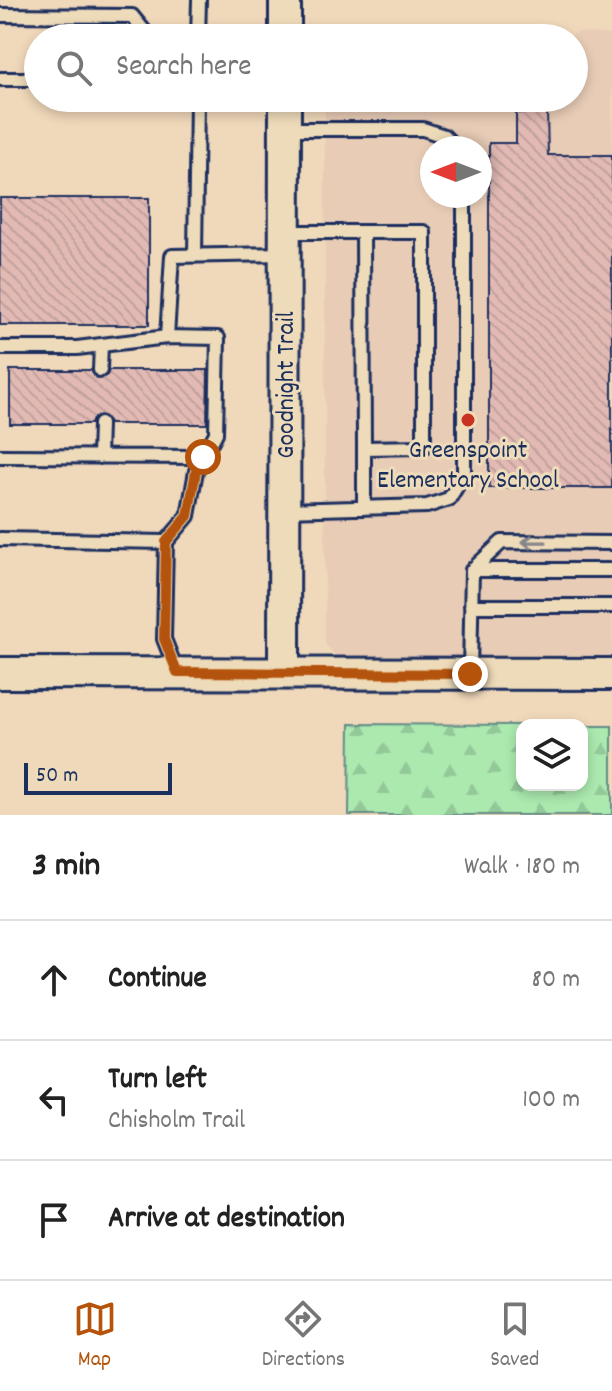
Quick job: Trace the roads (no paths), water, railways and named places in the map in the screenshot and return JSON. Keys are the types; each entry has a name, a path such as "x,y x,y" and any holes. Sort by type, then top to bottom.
{"street":[{"path":"285,0 285,24"},
{"name":"Goodnight Trail","path":"284,672 285,112"},
{"path":"0,673 612,674"}],"lane":[{"path":"198,24 199,0"},
{"path":"0,15 132,16 139,24"},
{"path":"0,79 24,79"},
{"path":"195,256 197,112"},
{"path":"285,129 423,129 444,136"},
{"path":"284,510 427,506 449,499 464,474 464,208"},
{"path":"167,337 172,256 195,256 363,232 424,232 424,447 364,448"},
{"path":"363,232 364,508"},
{"path":"0,348 77,348 167,337 218,338 216,433 196,471 188,516 166,542 164,639 177,672"},
{"path":"100,370 101,345"},
{"path":"99,457 100,424"},
{"path":"0,456 203,457"},
{"path":"0,539 166,542"},
{"path":"470,674 472,570 502,542 612,543"},
{"path":"472,570 612,570"},
{"path":"471,606 612,606"}],"place":[{"name":"Greenspoint Elementary School","path":"468,420"}]}
